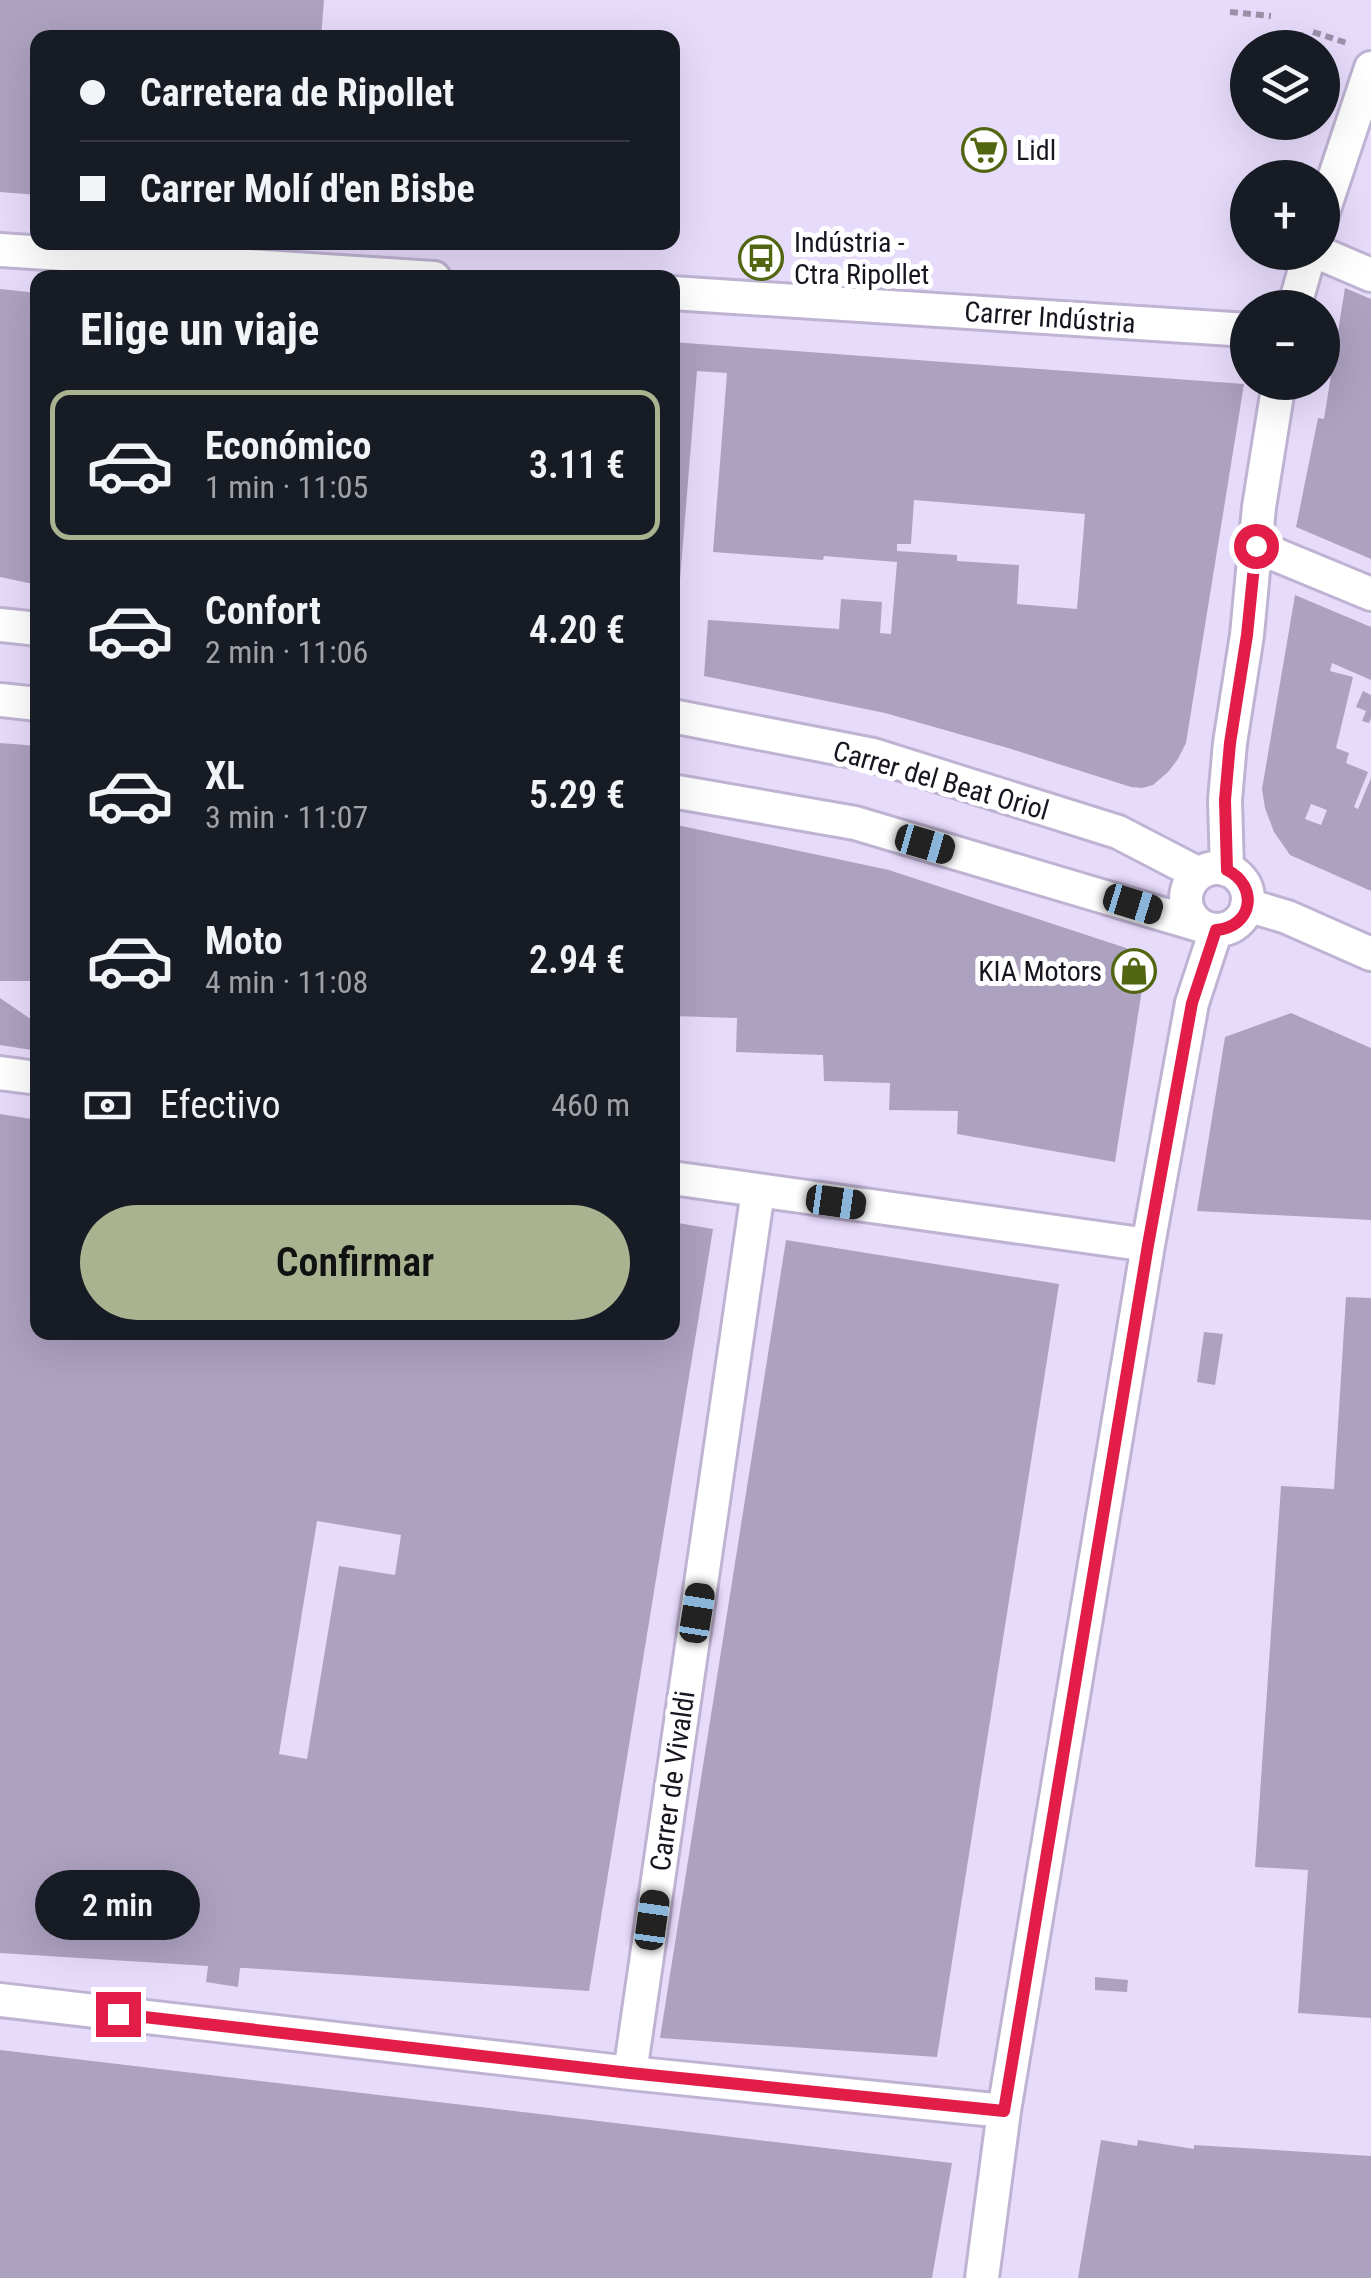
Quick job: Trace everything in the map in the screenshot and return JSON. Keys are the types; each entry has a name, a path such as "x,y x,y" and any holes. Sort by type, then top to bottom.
{"street":[{"path":"1337,160 1364,57"},
{"path":"0,250 310,270"},
{"path":"1340,263 1371,275"},
{"name":"Carrer Indústria","path":"680,294 1230,329"},
{"path":"1213,872 1276,400"},
{"path":"1256,546 1371,594"},
{"path":"0,625 30,628"},
{"path":"0,700 30,703"},
{"name":"Carrer del Beat Oriol","path":"680,718 873,755 1118,832 1213,872"},
{"path":"680,792 855,824 1208,927 1223,930 1244,916 1247,889 1242,881 1213,872 1192,881 1186,900 1188,909 1208,927"},
{"path":"1247,906 1287,918 1371,954"},
{"path":"982,2278 1004,2111 1148,1245 1208,927"},
{"path":"0,1072 30,1077"},
{"path":"680,1179 1148,1245"},
{"name":"Carrer de Vivaldi","path":"630,2073 758,1191"},
{"path":"0,2000 630,2073 1004,2111"}],"path":[{"path":"1230,12 1271,16"},
{"path":"1340,45 1364,57"}],"building":[{"path":"0,0 324,0 322,30 30,30 30,194 0,192"},
{"path":"1345,288 1371,299 1371,559 1296,527 1318,418 1324,419 1327,400 1340,400 1340,319"},
{"path":"0,289 30,292 30,583 0,577"},
{"path":"680,343 1230,383 1230,400 1241,400 1186,743 1168,772 1153,785 1131,787 885,713 704,676 708,620 839,629 841,599 882,602 880,633 891,634 897,562 713,552 727,373 697,371 680,580","holes":["914,500 1085,514 1077,609 1017,604 1019,565 957,561 957,555 897,551 897,544 911,544"]},
{"path":"1295,595 1371,627 1371,680 1332,663 1330,671 1353,677 1336,748 1349,753 1346,763 1368,772 1354,807 1358,809 1371,778 1371,891 1290,855 1274,832 1262,789","holes":["1311,804 1327,810 1321,825 1305,819"]},
{"path":"1363,691 1371,695 1369,723 1362,721 1366,711 1356,707"},
{"path":"0,743 30,745 30,981 0,981"},
{"path":"680,826 889,870 1126,948 1140,963 1143,983 1115,1162 957,1134 958,1111 889,1110 890,1083 824,1081 823,1055 736,1052 737,1018 680,1016"},
{"path":"0,998 30,1019 30,1050 0,1045"},
{"path":"1291,1013 1371,1048 1371,1220 1197,1211 1225,1037"},
{"path":"0,1114 30,1119 30,1340 680,1340 680,1223 713,1229 589,1991 245,1968 240,1968 238,1987 206,1982 208,1966 0,1953","holes":["317,1521 401,1535 395,1575 339,1566 307,1759 279,1754"]},
{"path":"786,1240 1059,1284 937,2057 660,2038"},
{"path":"1346,1297 1371,1298 1371,2018 1298,2013 1308,1870 1255,1867 1281,1486 1334,1489"},
{"path":"1204,1332 1223,1334 1215,1385 1197,1382"},
{"path":"1095,1977 1128,1980 1127,1992 1095,1990"},
{"path":"0,2050 952,2163 932,2278 0,2278"},
{"path":"1101,2140 1137,2146 1138,2140 1194,2149 1194,2145 1371,2156 1371,2278 1078,2278"}],"place":[{"name":"Lidl","path":"984,150"},
{"name":"Indústria - Ctra Ripollet","path":"761,258"},
{"name":"KIA Motors","path":"1134,971"}],"route":[{"path":"118,2014 1004,2111 1192,1003 1216,930 1238,923 1247,906 1247,889 1236,874 1227,870 1225,800 1256,546"}]}
